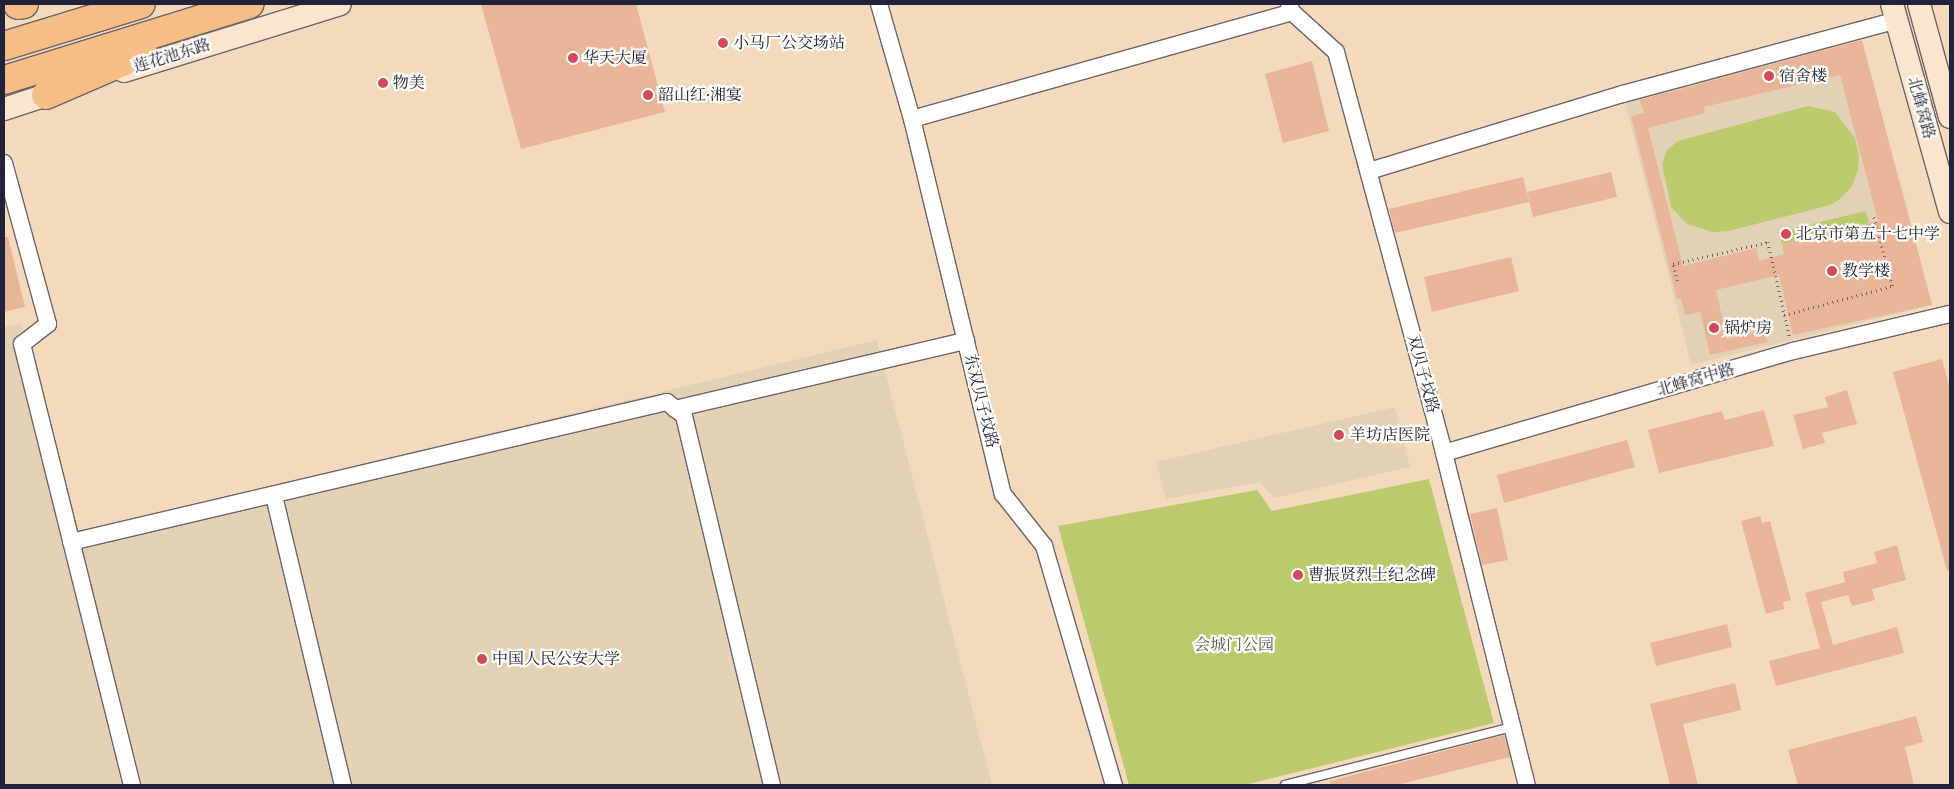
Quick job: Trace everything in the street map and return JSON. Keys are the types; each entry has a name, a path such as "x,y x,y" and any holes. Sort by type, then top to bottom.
{"highway":[{"path":"4,46 141,4"},
{"name":"莲花池东路","path":"4,80 250,4"},
{"path":"46,95 256,4"}],"street":[{"name":"莲花池东路","path":"4,109 340,4"},
{"name":"东双贝子坟路","path":"880,4 912,119 1003,494 1044,546 1114,785"},
{"name":"北蜂窝路","path":"1920,4 1950,117"},
{"path":"912,119 1290,8"},
{"name":"双贝子坟路","path":"1290,8 1336,52 1444,453 1527,785"},
{"path":"1369,171 1895,12"},
{"name":"北蜂窝路","path":"1895,12 1950,212"},
{"path":"4,162 48,324 22,344 132,785"},
{"name":"北蜂窝中路","path":"1444,453 1793,351 1950,314"},
{"path":"676,409 966,341"},
{"path":"71,542 274,496 667,402 684,416 772,785"},
{"path":"274,496 343,785"}],"lane":[{"path":"1285,785 1513,728"}],"path":[{"path":"1784,315 1892,286 1873,215"},
{"path":"1677,281 1673,264 1768,242 1793,351"}],"shaded area":[{"name":"北京市第五十七中学","path":"1833,45 1870,188 1900,180 1932,305 1691,365 1623,94"},
{"name":"中国人民公安大学","path":"22,323 75,533 877,340 992,785 4,785 4,327"},
{"name":"羊坊店医院","path":"1395,407 1410,467 1274,498 1260,482 1166,499 1156,462"}],"green space":[{"path":"1808,106 1835,112 1855,138 1859,155 1858,170 1852,186 1839,200 1830,205 1729,231 1712,232 1687,224 1671,207 1662,164 1667,150 1678,141"},
{"path":"1866,211 1869,223 1782,244 1779,232"},
{"name":"会城门公园","path":"1429,479 1494,723 1245,785 1129,785 1058,526 1257,490 1272,511"}],"building":[{"name":"华天大厦","path":"481,4 636,4 665,112 521,149"},
{"path":"1862,40 1932,305 1793,335 1779,275 1716,290 1727,339 1764,330 1767,342 1710,355 1700,312 1685,315 1681,299 1677,299 1631,116 1644,113 1640,100","holes":["1840,75 1878,221 1782,244 1784,254 1759,261 1756,248 1683,266 1648,128 1705,113 1704,107"]},
{"path":"1312,61 1329,131 1283,143 1265,74"},
{"path":"1611,172 1617,197 1533,217 1527,192"},
{"path":"1523,177 1529,202 1395,233 1389,209"},
{"path":"4,237 8,237 25,307 4,312"},
{"path":"1511,257 1519,291 1432,312 1424,277"},
{"path":"1942,359 1950,389 1950,570 1947,571 1893,372"},
{"path":"1847,390 1857,424 1822,433 1825,443 1803,449 1793,415 1828,407 1825,397"},
{"path":"1764,410 1774,446 1659,473 1648,430 1722,411 1725,420"},
{"path":"1627,440 1635,467 1504,503 1497,475"},
{"path":"1497,508 1508,560 1482,565 1470,514"},
{"path":"1760,516 1762,523 1770,521 1791,600 1783,602 1784,609 1766,614 1741,521"},
{"path":"1897,545 1906,580 1872,589 1875,600 1852,606 1848,595 1821,602 1833,645 1897,627 1904,653 1776,686 1769,661 1820,648 1805,593 1845,582 1843,572 1877,563 1874,552"},
{"path":"1727,624 1732,647 1656,666 1650,643"},
{"path":"1735,683 1741,710 1683,724 1698,785 1670,785 1650,704"},
{"path":"1916,716 1923,742 1905,747 1914,785 1798,785 1788,750"},
{"path":"1504,735 1510,757 1397,785 1331,785 1330,781"}],"place":[{"name":"小马厂公交场站","path":"723,43"},
{"name":"华天大厦","path":"573,58"},
{"name":"宿舍楼","path":"1769,76"},
{"name":"物美","path":"383,83"},
{"name":"韶山红·湘宴","path":"648,95"},
{"name":"北京市第五十七中学","path":"1786,234"},
{"name":"教学楼","path":"1832,271"},
{"name":"锅炉房","path":"1714,328"},
{"name":"羊坊店医院","path":"1339,435"},
{"name":"曹振贤烈士纪念碑","path":"1298,575"},
{"name":"中国人民公安大学","path":"482,659"}]}
